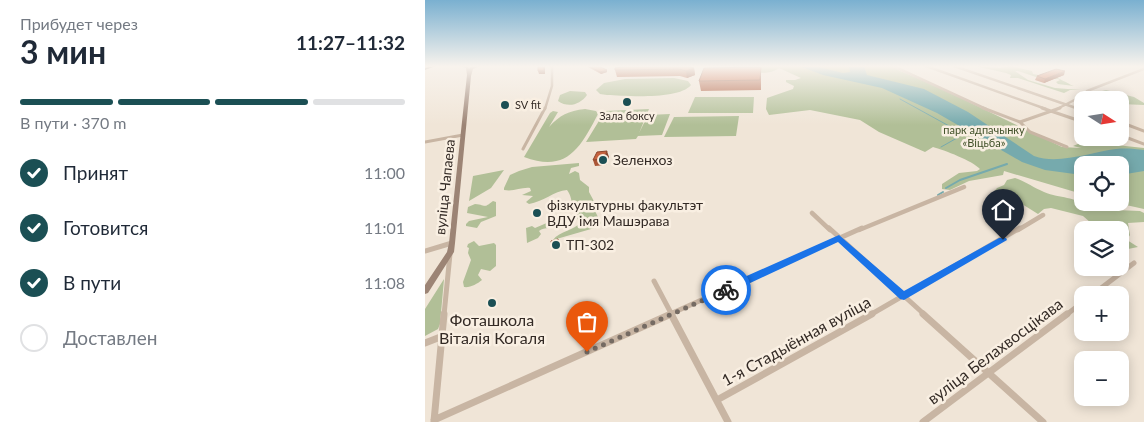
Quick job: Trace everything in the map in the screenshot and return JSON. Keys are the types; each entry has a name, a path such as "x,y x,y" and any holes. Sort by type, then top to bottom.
{"street":[{"name":"вуліца Чапаева","path":"434,421 468,86"},
{"path":"523,149 545,108 551,86"},
{"path":"936,86 993,112 1020,122 1030,132 1067,147"},
{"path":"981,86 1074,119"},
{"path":"1011,86 1074,107"},
{"path":"1020,122 1067,105 1086,94 1087,91 1101,86"},
{"path":"1129,125 1144,131"},
{"path":"425,142 463,135"},
{"path":"1129,138 1144,144"},
{"path":"434,421 839,238 964,187"},
{"path":"812,213 1043,422"},
{"name":"1-я Стадыённая вуліца","path":"717,400 904,296 1043,215"},
{"path":"425,251 452,243"},
{"path":"425,291 450,252"},
{"path":"1104,286 1134,263"},
{"path":"654,281 728,422"},
{"name":"вуліца Белахвосцікава","path":"923,422 1074,309"},
{"path":"425,343 443,336"}],"green space":[{"path":"601,86 690,86 685,90 675,93 652,96 607,95 600,94 596,90"},
{"name":"парк адпачынку «Віцьба»","path":"793,86 935,86 1062,147 1126,146 1144,148 1144,209 1129,206 1129,156 1074,156 1074,192 1004,171 1003,175 969,181 950,190 942,189 942,184 959,173 980,169 965,159 938,148 933,147 925,152 879,132 860,120 810,110 769,115 766,109 767,98 793,89"},
{"path":"1042,86 1081,90 1070,90 1064,93"},
{"path":"570,91 585,92 587,95 581,101 570,105 558,101 560,95"},
{"path":"1129,96 1144,103 1144,105 1129,104"},
{"path":"695,97 754,97 753,113 688,113"},
{"path":"585,109 596,111 598,114 585,138 570,155 561,160 551,162 524,157 550,113 553,111 558,112 549,127 565,114"},
{"path":"649,109 639,133 648,115 670,114 662,135 638,136 636,139 586,142 605,111"},
{"path":"739,116 736,136 664,137 674,117"},
{"path":"579,163 579,166 571,168 569,174 575,171 579,173 580,180 589,187 589,192 596,205 595,211 601,223 598,227 553,240 581,222 573,211 571,198 567,190 529,204 526,202 533,196 522,195 531,191 530,188 504,190 504,188 510,175 519,171 532,167"},
{"path":"504,170 491,188 469,201 473,176"},
{"path":"1015,178 1044,192 1074,199 1074,211 1140,211 1144,213 1144,222 1089,221 1083,216 1051,208 1044,209 1038,214 1009,196 992,194 997,188 1004,185 1007,180"},
{"path":"493,201 496,202 496,216 481,222 477,228 466,226 469,221 488,217 467,213 468,207 475,204 486,206"},
{"path":"549,222 558,224 539,231 541,234 538,238 527,243 526,228 532,226 535,228"},
{"path":"474,241 479,246 494,243 496,245 496,266 490,271 481,269 478,275 482,280 469,287 464,287 463,282 471,260 468,253 469,248 467,247 468,244"},
{"path":"1129,241 1138,247 1129,249"},
{"path":"444,279 440,324 438,329 425,336 425,309"}],"water":[{"path":"872,86 911,86 924,89 968,112 1034,156 1054,159 1074,157 1074,174 1045,170 1022,162 937,113 882,88"},
{"path":"1116,149 1144,150 1144,171 1129,174 1129,156 1080,156"}],"building":[{"path":"607,151 604,159 593,160 597,152"},
{"path":"558,239 559,243 552,246 551,241"}],"waterway":[{"path":"900,99 960,132"},
{"path":"941,147 957,138 948,130"},
{"path":"946,188 960,180 1007,164"},
{"path":"938,195 943,192"}],"way so far":[{"path":"587,352 726,290"}],"place":[{"name":"Зала боксу","path":"627,102"},
{"name":"SV fit","path":"505,105"},
{"name":"Зеленхоз","path":"603,160"},
{"name":"фізкультурны факультэт ВДУ імя Машэрава","path":"537,213"},
{"name":"ТП-302","path":"556,245"},
{"name":"Фоташкола Віталія Когаля","path":"492,303"}],"route":[{"path":"726,290 839,238 904,296 1003,240"}]}
